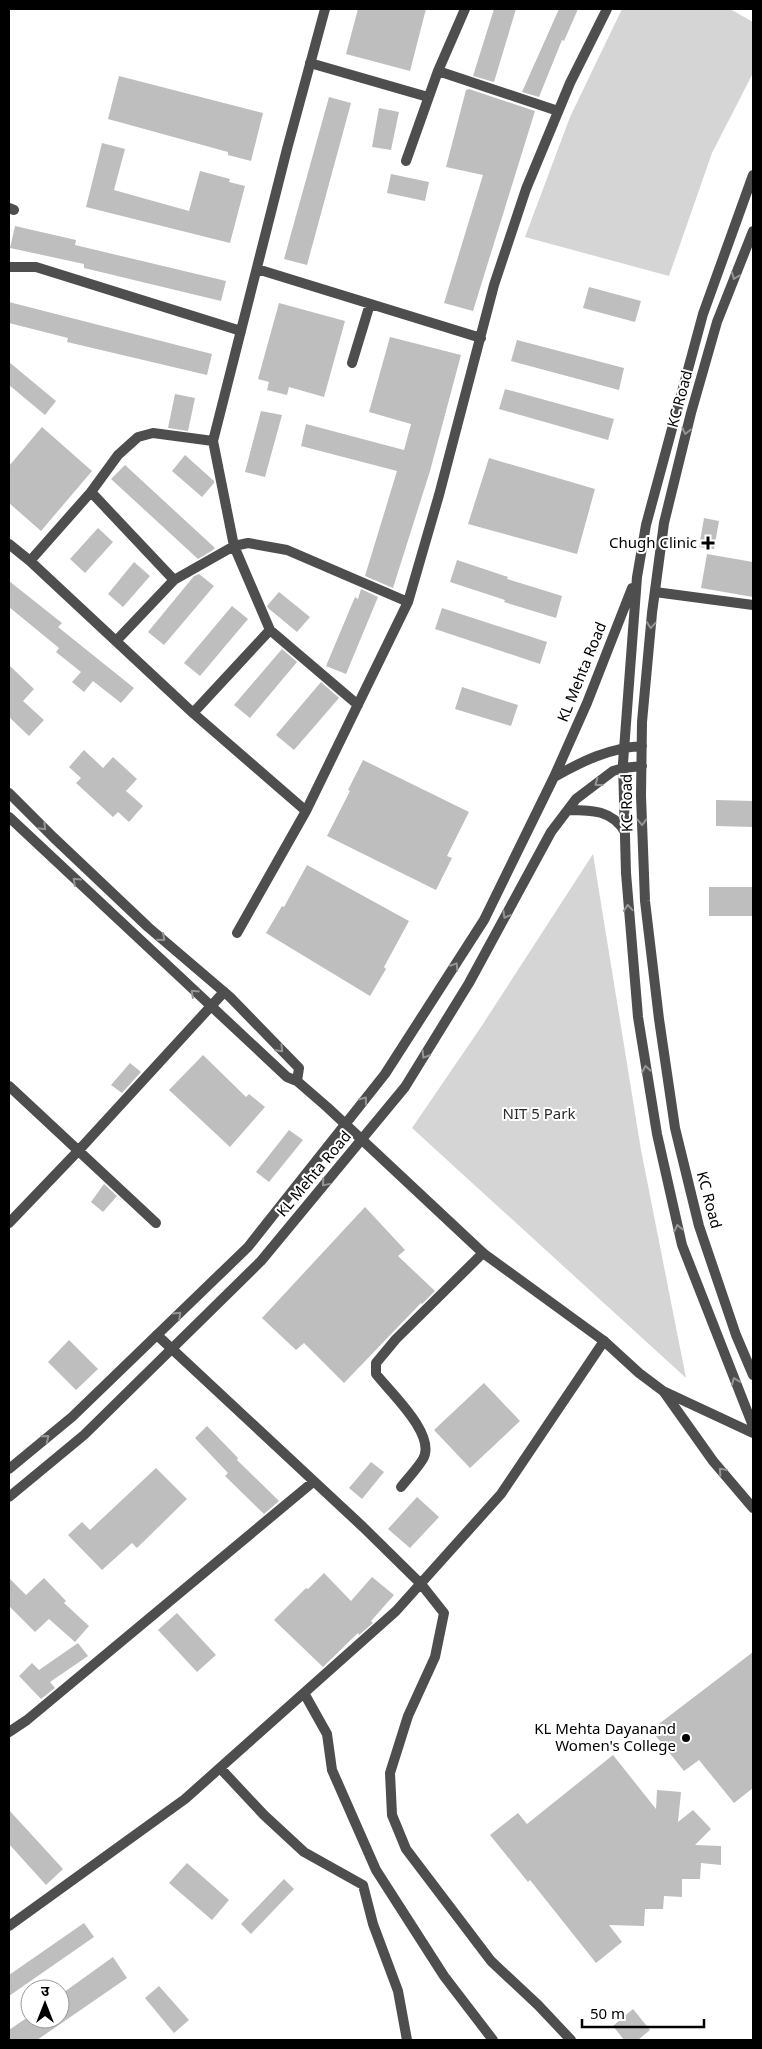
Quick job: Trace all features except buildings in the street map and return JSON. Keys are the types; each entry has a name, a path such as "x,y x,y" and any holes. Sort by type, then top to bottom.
{"street":[{"path":"325,9 213,441 234,546 270,630 358,705"},
{"path":"406,161 428,97 466,9"},
{"path":"237,933 306,811 408,602 439,495 494,286 526,189 570,83 607,9"},
{"path":"310,63 428,97"},
{"path":"438,72 558,111"},
{"path":"752,180 703,314 646,525 636,577 623,768 626,873 638,1017 657,1134 682,1245 753,1426"},
{"name":"KC Road","path":"753,231 717,322 691,413 664,523 642,722 645,901 659,1019 675,1128 699,1226 736,1335 753,1375"},
{"path":"9,267 36,267 241,331"},
{"path":"257,269 480,338"},
{"path":"352,363 370,304"},
{"path":"30,561 91,492 118,455 138,436 153,433 213,441"},
{"path":"91,492 174,580"},
{"path":"116,640 174,580 234,546 248,543 286,550 408,602"},
{"path":"9,544 30,561 193,713 306,811"},
{"name":"KL Mehta Road","path":"9,1469 72,1417 248,1247 385,1074 484,920 554,777 587,704 636,577"},
{"path":"655,592 753,605"},
{"path":"193,713 270,630"},
{"path":"554,777 585,760 623,747 642,746"},
{"name":"KL Mehta Road","path":"9,1497 84,1435 261,1261 405,1087 469,983 551,832 576,799 613,771 642,766"},
{"path":"9,792 53,837 148,927 224,992 299,1068 297,1081"},
{"path":"568,810 590,810 606,813 620,824 626,833"},
{"path":"9,817 287,1077 297,1081 345,1124 483,1253 604,1341 639,1373 663,1391 753,1434"},
{"path":"9,1223 79,1150 224,992"},
{"path":"9,1086 156,1222"},
{"path":"401,1487 424,1458 425,1441 415,1421 376,1374 376,1363 396,1339 483,1253"},
{"path":"157,1335 312,1482 363,1527 421,1584 444,1613 435,1657 408,1716 390,1773 392,1815 406,1849 490,1961 538,2005 571,2040"},
{"path":"9,1926 185,1799 396,1611 501,1494 604,1341"},
{"path":"663,1391 713,1461 753,1508"},
{"path":"9,1732 27,1720 312,1482"},
{"path":"304,1693 327,1734 332,1770 376,1870 444,1976 493,2040"},
{"path":"220,1768 304,1852 363,1884 373,1924 398,1991 407,2040"}],"green space":[{"path":"622,9 730,9 753,22 753,73 712,153 669,276 525,237 570,117"},
{"name":"NIT 5 Park","path":"593,854 641,1150 686,1378 412,1128 481,1027"}],"place":[{"name":"Chugh Clinic","path":"708,543"},
{"name":"KL Mehta Dayanand Women's College","path":"686,1738"}]}
